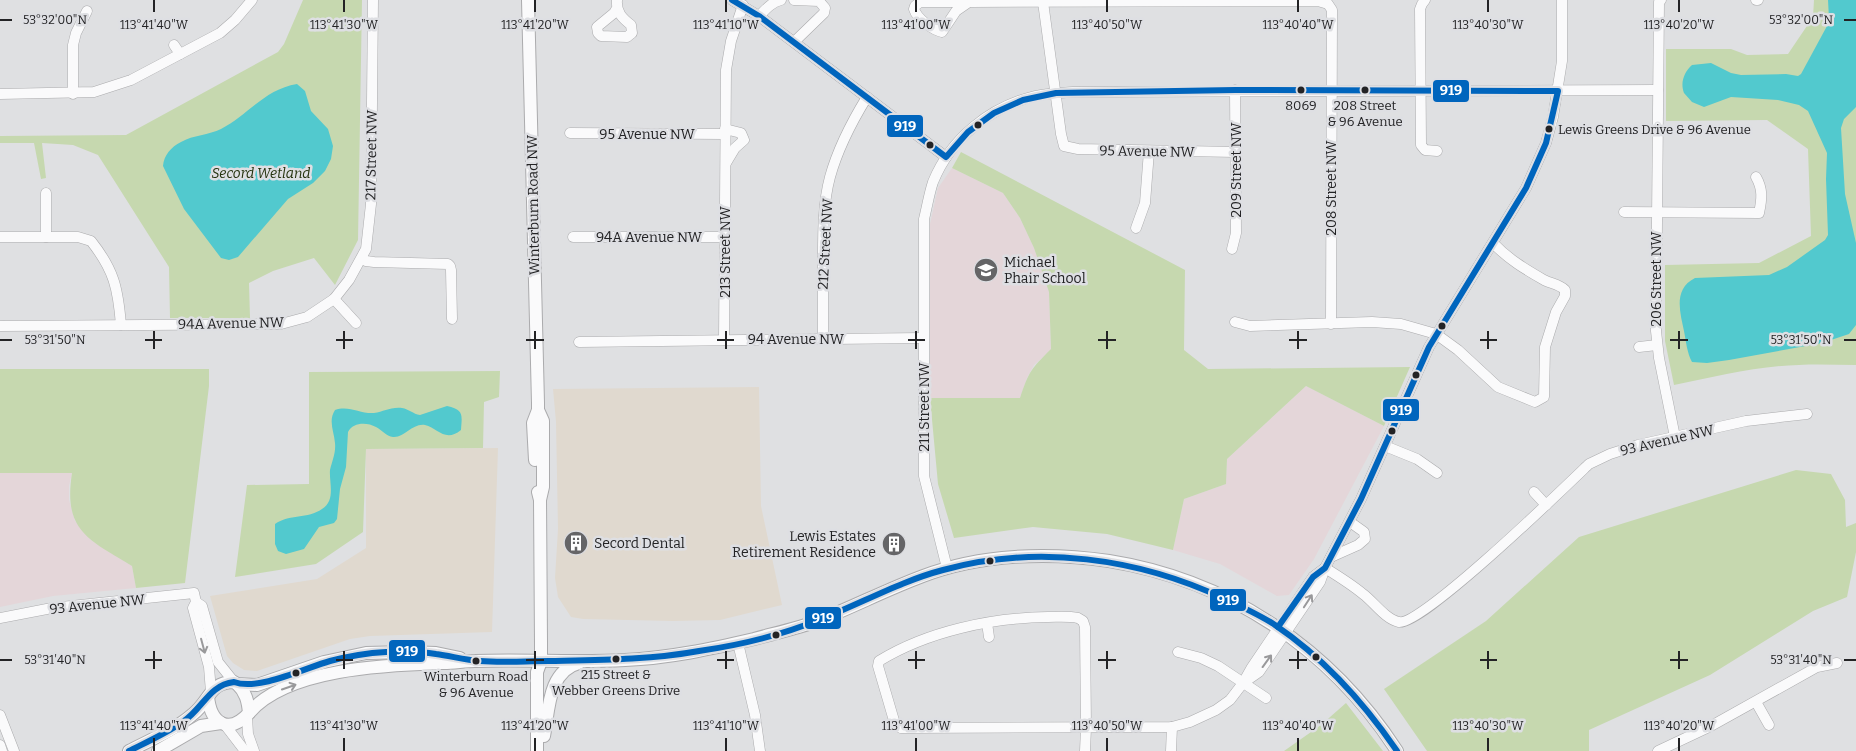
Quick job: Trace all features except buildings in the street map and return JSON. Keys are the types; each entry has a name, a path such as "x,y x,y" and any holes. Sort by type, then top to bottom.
{"main road":[{"name":"Winterburn Road NW","path":"528,0 538,410 543,421 543,487 540,500 541,661 537,672 537,751"},
{"path":"158,751 201,726 238,723 264,698 279,690 338,672 396,665 475,661 625,660 682,654 738,643 820,620 913,580 947,568 994,559 1020,557 1070,558 1110,562 1148,570 1188,582 1221,596 1282,630 1310,652 1356,696 1397,751"},
{"path":"129,751 189,717 220,684 257,685 324,662 366,653 436,653 475,661"},
{"name":"Winterburn Road NW","path":"541,661 545,670 544,751"},
{"path":"544,736 549,703 557,678 566,668 586,661"},
{"path":"235,683 241,688 247,698 248,714"},
{"path":"210,695 212,712 223,724"}],"street":[{"path":"0,94 73,94 94,92 131,80 220,32 235,20 252,0"},
{"name":"217 Street NW","path":"334,299 349,280 366,249 371,204 373,0"},
{"path":"732,0 760,16 946,157"},
{"path":"760,16 770,5 781,0"},
{"path":"794,0 819,1 825,8 824,13 794,42"},
{"path":"1085,751 1086,728 1085,627 1083,621 1072,617 1029,617 987,623 938,635 879,661 878,666 895,724 901,728 1086,728 1172,727 1190,722 1216,710 1230,700 1244,683 1259,672 1282,630 1320,582 1325,568 1350,522 1436,334 1526,188 1554,117 1562,61 1562,0"},
{"name":"208 Street NW","path":"1043,2 1318,1 1328,4 1332,10 1331,324"},
{"path":"1424,1 1420,9 1421,147 1425,150 1437,150"},
{"name":"206 Street NW","path":"1660,1 1656,212 1657,345 1675,437"},
{"path":"969,2 956,12 942,32 920,18 914,9 917,3 920,2 969,2 1043,2 1056,93"},
{"name":"213 Street NW","path":"724,340 725,131 728,55 735,25 743,6"},
{"path":"73,94 73,45 76,33 88,11"},
{"path":"174,45 180,54"},
{"name":"211 Street NW","path":"947,568 924,476 924,219 933,184 946,157 974,127 1003,107 1037,95 1056,93 1235,90 1658,90"},
{"name":"209 Street NW","path":"1232,249 1236,233 1235,90"},
{"name":"95 Avenue NW","path":"1056,93 1064,146 1078,150 1236,152"},
{"name":"212 Street NW","path":"823,339 824,215 830,179 841,144 851,122 866,97"},
{"path":"725,131 741,133 744,140 734,148 725,165"},
{"name":"95 Avenue NW","path":"570,134 725,131"},
{"path":"1136,228 1145,203 1150,151"},
{"path":"1656,212 1759,212 1762,200 1761,186 1756,177"},
{"path":"46,193 46,237"},
{"name":"206 Street NW","path":"1624,212 1656,212"},
{"path":"0,237 85,238 91,241 114,277 119,300 121,325"},
{"name":"94A Avenue NW","path":"573,237 725,237"},
{"path":"1235,322 1250,326 1372,322 1401,324 1436,334 1458,350 1498,387 1535,402 1542,400 1544,397 1545,347 1556,312 1565,296 1565,290 1560,285 1548,282 1512,261 1493,243"},
{"path":"362,258 366,261 448,264 450,266 452,319"},
{"path":"334,299 356,323"},
{"name":"94A Avenue NW","path":"0,326 281,324 306,317 334,299"},
{"name":"94 Avenue NW","path":"579,342 923,338"},
{"name":"206 Street NW","path":"1639,347 1657,345"},
{"name":"93 Avenue NW","path":"1325,568 1364,594 1387,615 1399,622 1407,622 1457,585 1589,464 1610,454 1638,445 1746,422 1807,414"},
{"path":"1385,446 1417,459 1437,473"},
{"path":"1534,492 1546,505"},
{"path":"1331,557 1358,545 1365,539 1364,532 1350,522"},
{"path":"195,597 202,606 218,662 235,683"},
{"path":"195,597 193,608 209,666 210,695"},
{"name":"93 Avenue NW","path":"0,618 52,608 195,597"},
{"path":"987,623 989,637"},
{"path":"738,643 755,715 760,751"},
{"path":"1178,652 1201,658 1218,666 1266,698"},
{"path":"1658,751 1711,726 1817,667 1837,664"},
{"path":"1756,702 1769,725"},
{"path":"248,714 248,734 254,751"},
{"path":"0,715 14,751"},
{"path":"223,724 233,734 244,751"},
{"path":"1171,751 1172,727"},
{"path":"0,745 2,751"}],"shaded area":[{"name":"Michael Phair School","path":"952,168 1003,193 1020,218 1034,248 1049,292 1051,350 1034,365 1020,398 930,398 930,224 938,188"},
{"path":"1306,386 1384,426 1314,559 1289,595 1277,596 1220,564 1173,550 1184,499 1226,484 1227,459"},
{"path":"759,387 761,506 782,605 720,620 673,621 583,619 571,617 558,597 555,578 558,529 556,422 553,389"},
{"path":"498,448 492,632 370,636 350,639 257,671 244,670 233,663 227,656 210,596 317,579 366,548 366,449"},
{"path":"0,473 72,473 69,486 69,500 75,521 91,540 132,566 136,588 53,596 0,607"}],"green space":[{"name":"Secord Wetland","path":"303,0 362,0 358,240 335,285 314,258 273,271 249,283 250,318 170,318 169,267 98,155 73,145 42,143 46,178 41,179 34,143 0,143 0,136 126,135 278,52 284,44"},
{"path":"1814,0 1856,0 1856,365 1768,367 1674,385 1665,341 1665,265 1759,263 1811,236 1808,149 1767,120 1666,121 1666,49 1731,49 1747,55 1788,54 1813,17"},
{"path":"961,152 1185,270 1184,350 1208,369 1410,367 1384,426 1306,386 1227,459 1226,484 1184,499 1173,550 1107,534 1033,527 954,538 938,484 930,398 1020,398 1031,371 1051,349 1049,292 1034,248 1020,218 1003,193 952,168"},
{"path":"0,369 209,369 209,386 185,583 136,588 132,566 91,540 75,521 71,508 70,493 72,473 0,473"},
{"path":"500,371 499,397 484,402 483,448 366,449 363,532 316,564 235,577 247,485 309,484 309,372"},
{"path":"1796,470 1831,474 1845,500 1846,527 1856,523 1856,552 1847,597 1813,611 1710,675 1589,730 1589,751 1427,751 1384,689 1486,621 1579,537"},
{"path":"1346,703 1383,751 1284,751 1321,725"}],"water":[{"path":"1828,0 1856,0 1856,107 1844,119 1841,128 1845,194 1856,243 1856,325 1849,334 1822,343 1729,360 1707,363 1692,362 1687,347 1680,309 1683,288 1695,278 1769,275 1787,267 1825,240 1828,235 1827,153 1808,111 1799,105 1778,100 1731,97 1704,107 1692,102 1684,93 1682,85 1684,78 1692,65 1711,63 1731,73 1741,75 1786,74 1798,76 1801,74 1827,26 1829,19"},
{"path":"297,84 305,91 311,111 328,129 333,146 331,159 325,171 313,183 288,199 238,257 229,260 221,258 184,209 163,166 165,158 177,144 221,129 275,91"},
{"path":"447,406 461,413 461,430 455,434 446,435 425,425 420,425 397,437 393,437 369,424 353,426 348,432 346,467 340,489 337,519 334,523 319,527 304,549 286,554 278,551 275,544 275,524 286,519 317,512 329,501 331,491 330,470 335,447 332,418 335,410 345,408 374,413 402,408 420,415"}],"transit line":[{"name":"919","path":"732,0 759,16 946,157 968,132 994,113 1023,100 1056,93 1235,90 1558,91 1546,143 1526,188 1429,347 1361,499 1325,568 1313,577 1278,627"},
{"name":"919","path":"129,751 184,721 191,716 212,692 225,684 234,682 256,684 282,678 344,658 379,652 399,651 430,653 489,662 624,659 681,654 715,649 776,635 836,613 912,580 943,570 979,562 1014,558 1051,557 1087,559 1157,574 1192,585 1251,611 1293,638 1342,682 1397,751"}],"place":[{"name":"8069","path":"1301,90"},
{"name":"208 Street & 96 Avenue","path":"1365,90"},
{"name":"Lewis Greens Drive & 96 Avenue","path":"1549,129"},
{"name":"Michael Phair School","path":"986,270"},
{"name":"Secord Dental","path":"576,543"},
{"name":"Lewis Estates Retirement Residence","path":"894,544"},
{"name":"215 Street & Webber Greens Drive","path":"616,659"},
{"name":"Winterburn Road & 96 Avenue","path":"476,661"}]}
